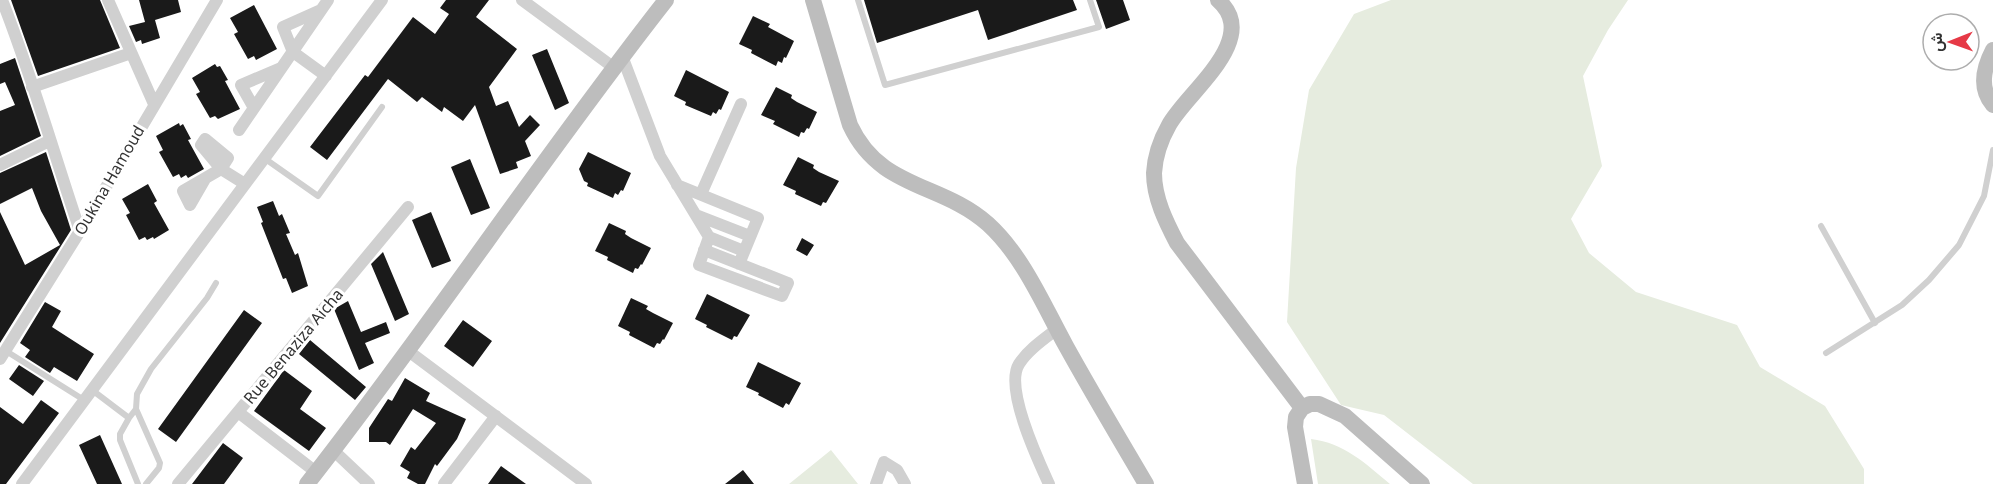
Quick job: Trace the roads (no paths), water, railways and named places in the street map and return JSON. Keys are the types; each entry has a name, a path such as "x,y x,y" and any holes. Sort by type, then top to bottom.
{"main road":[{"path":"312,478 617,62 666,0"},
{"path":"813,0 850,125 858,143 885,170 966,208 986,222 1006,242 1146,484"},
{"path":"1218,0 1223,4 1229,16 1231,30 1229,43 1220,62 1170,123 1159,147 1154,173 1158,197 1165,219 1177,243 1302,408"},
{"path":"1993,50 1984,70 1983,84 1985,96 1993,105"},
{"path":"1305,484 1295,427 1296,417 1302,408 1310,404 1319,404 1345,416 1422,484"}],"street":[{"path":"2,0 24,57 49,141 80,231"},
{"path":"108,0 154,104"},
{"name":"Oukina Hamoud","path":"3,355 80,231 217,0"},
{"path":"22,484 382,0"},
{"path":"522,0 617,62 660,156 709,237 744,251"},
{"path":"325,4 283,27 293,52 326,76"},
{"path":"239,130 325,4"},
{"path":"32,87 131,53"},
{"path":"254,108 241,85 282,68"},
{"path":"701,194 741,104"},
{"path":"0,165 49,141"},
{"path":"205,179 221,169 245,184"},
{"path":"677,185 758,218 739,264"},
{"name":"Rue Benaziza Aicha","path":"178,484 408,207"},
{"path":"696,215 750,236"},
{"path":"704,250 788,283 782,297 699,265 704,250 709,237"},
{"path":"1049,484 1029,438 1014,381 1018,365 1042,340 1057,329"},
{"path":"407,350 586,484"},
{"path":"238,412 312,478"},
{"path":"444,484 496,416"},
{"path":"333,450 369,484"},
{"path":"876,484 884,462 897,470 905,484"}],"lane":[{"path":"858,0 885,84 1099,27 1090,0"},
{"path":"264,158 318,196 382,107"},
{"path":"1826,353 1902,305 1929,280 1959,245 1984,196 1993,150"},
{"path":"1821,226 1875,322"},
{"path":"138,484 120,440 120,434 136,409 138,394 151,369 207,298 216,283"},
{"path":"3,355 88,395 129,418"},
{"path":"136,409 160,463 159,468 146,484"}]}
